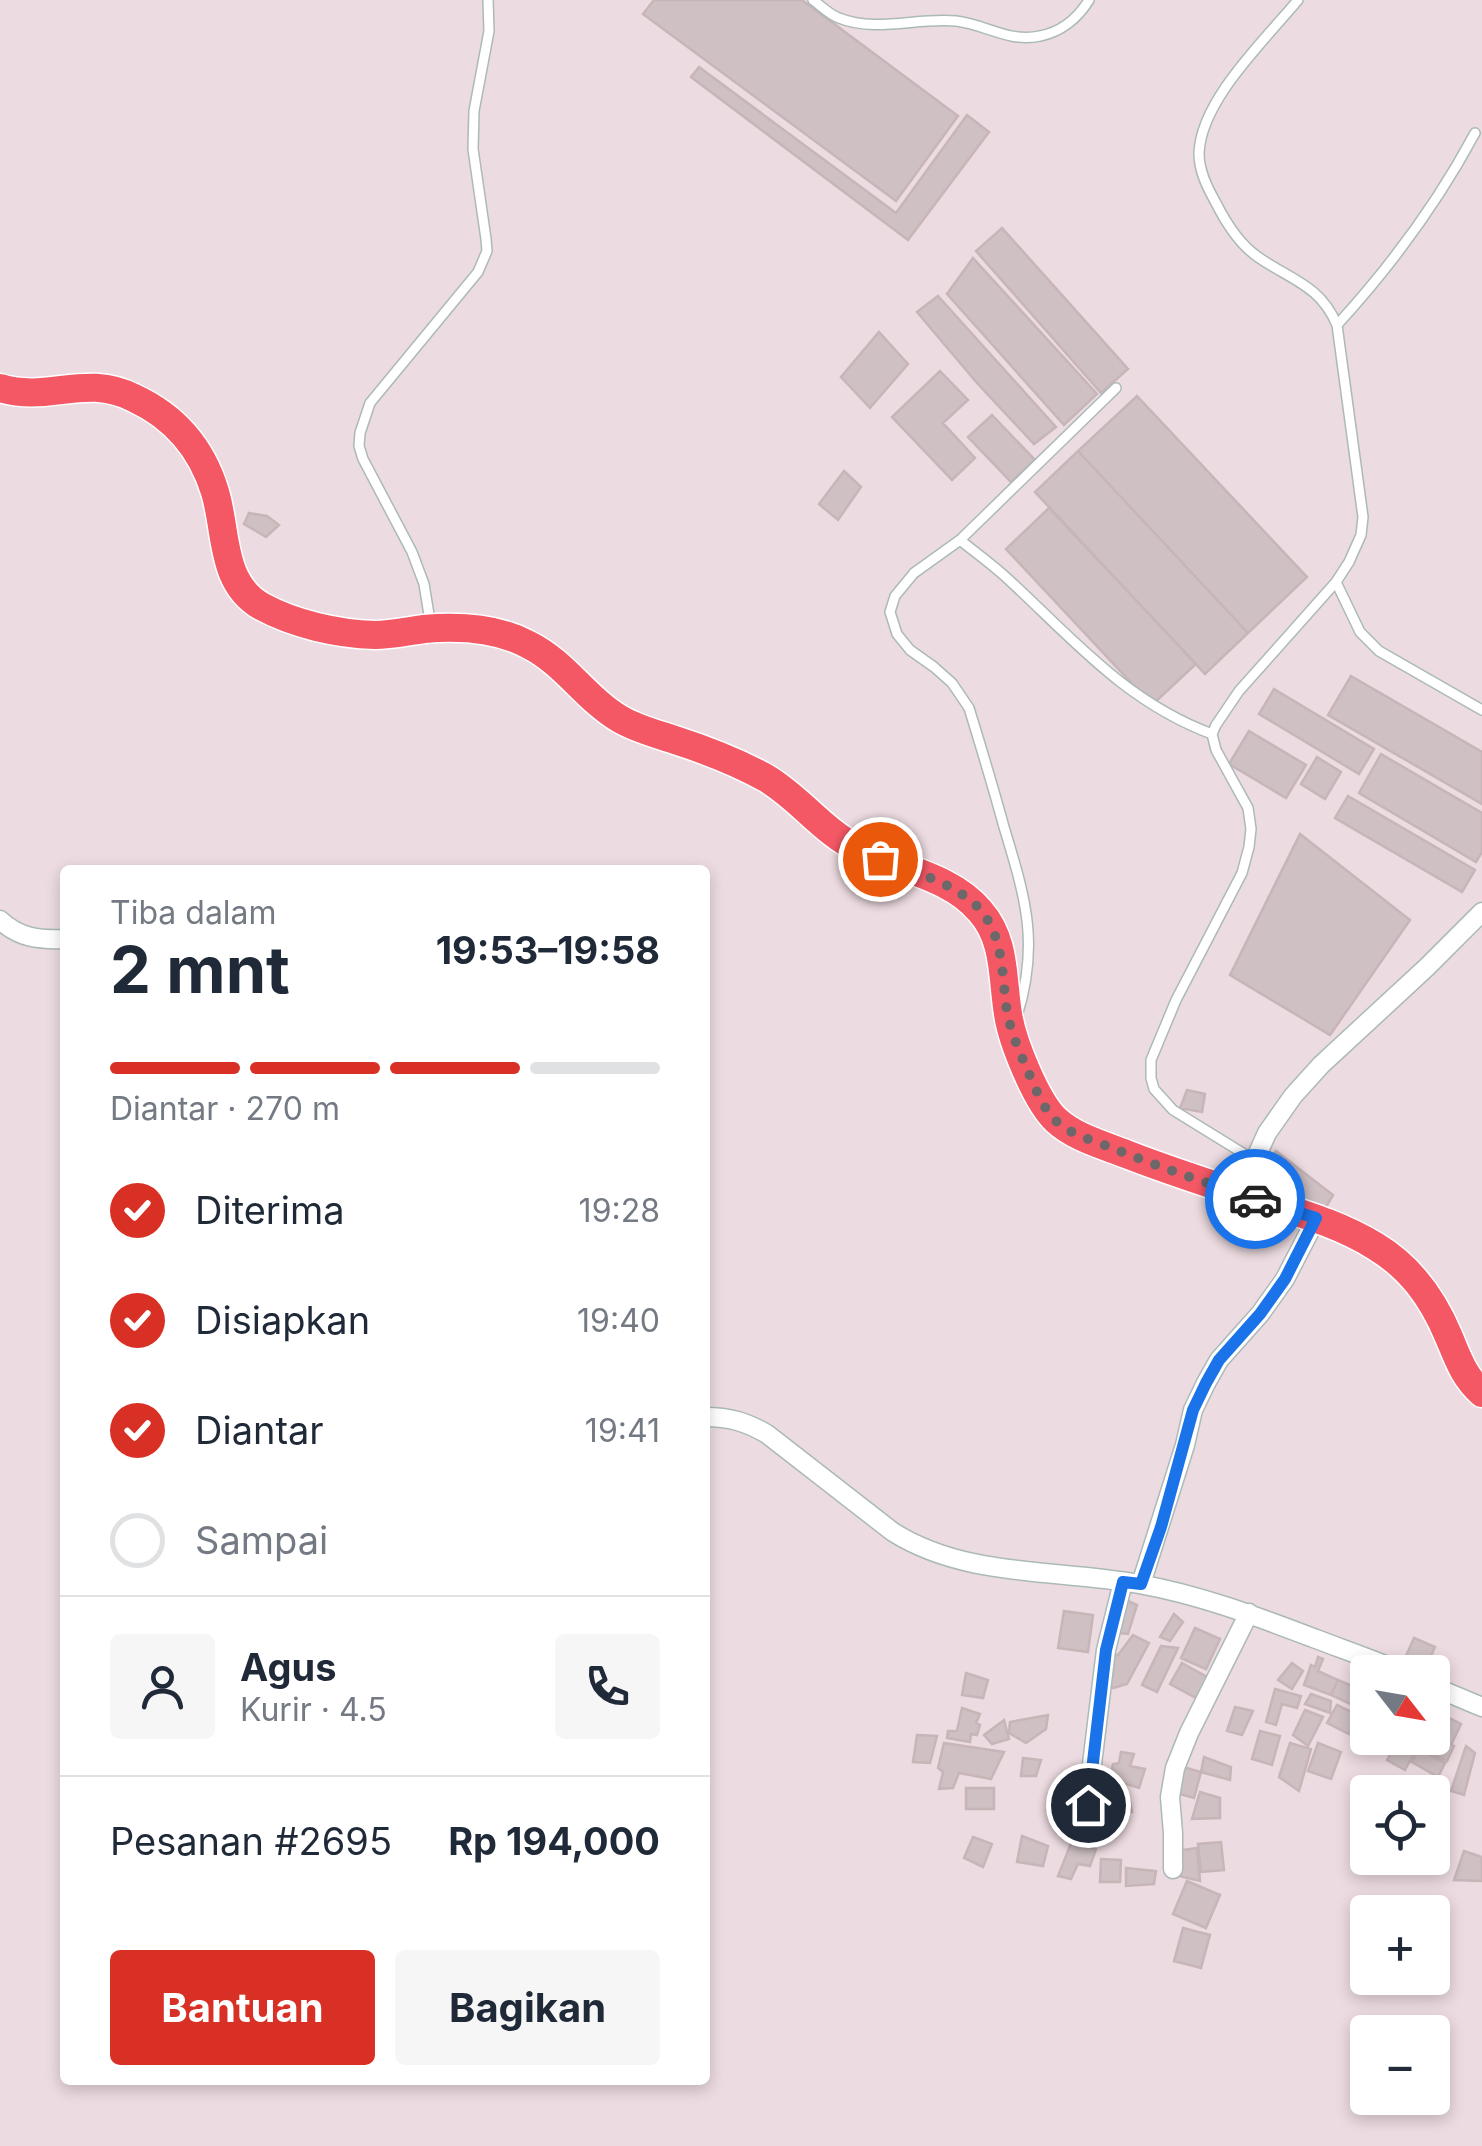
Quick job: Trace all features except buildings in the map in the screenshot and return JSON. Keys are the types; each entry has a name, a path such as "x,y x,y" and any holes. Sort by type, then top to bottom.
{"main road":[{"path":"0,388 30,394 104,387 134,397 180,429 200,456 216,493 226,552 236,579 242,590 259,604 294,620 339,630 376,635 474,629 528,644 562,668 617,718 762,776 784,789 842,840 968,899 988,921 996,938 1012,1033 1046,1109 1066,1128 1153,1164 1316,1218 1373,1245 1419,1282 1442,1320 1463,1373 1482,1393"}],"street":[{"path":"1240,1194 1267,1133 1293,1096 1482,912"},
{"path":"0,920 30,938 60,940"},
{"path":"1088,1805 1106,1650 1132,1583 1161,1527 1193,1410 1219,1360 1285,1279 1316,1218"},
{"path":"710,1417 729,1417 767,1434 913,1545 974,1564 1132,1583 1217,1602 1357,1655"},
{"path":"1172,1869 1170,1797 1175,1768 1249,1614"},
{"path":"1450,1694 1482,1707"}],"lane":[{"path":"431,629 424,584 412,552 363,459 360,433 370,403 484,262 486,239 473,150 474,111 489,32 488,0"},
{"path":"813,0 838,18 857,22 876,25 954,20 1022,38 1050,34 1076,17 1089,0"},
{"path":"1254,1160 1172,1110 1150,1078 1151,1060 1163,1030 1242,872 1249,847 1248,808 1216,750 1212,734 1239,691 1336,582 1361,535 1338,325 1330,308 1311,288 1254,255 1236,237 1200,166 1202,132 1211,109 1227,84 1298,0"},
{"path":"1338,325 1403,249 1452,176 1475,133"},
{"path":"1012,1033 1028,968 1026,902 969,708 952,683 910,650 898,634 890,612 895,596 914,573 960,540 1116,388"},
{"path":"960,540 1130,691 1184,724 1212,734"},
{"path":"1336,582 1353,620 1372,644 1482,710"}],"way so far":[{"path":"880,859 950,888 968,899 988,921 1001,956 1012,1033 1046,1109 1059,1123 1153,1164 1255,1199"}],"route":[{"path":"1088,1805 1106,1650 1123,1582 1141,1584 1193,1410 1206,1383 1219,1360 1285,1279 1316,1218 1255,1199"}]}
